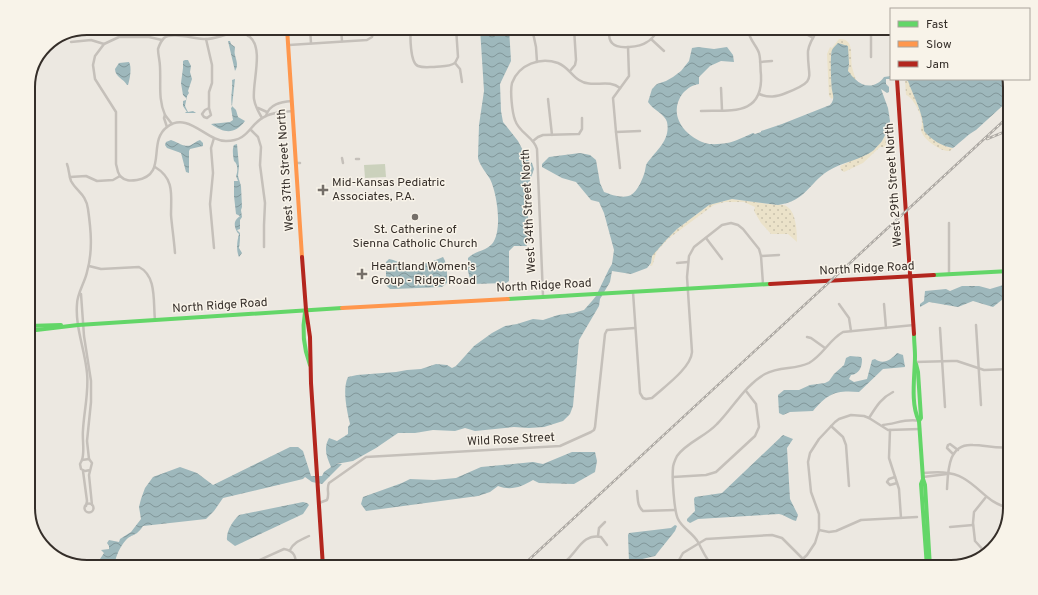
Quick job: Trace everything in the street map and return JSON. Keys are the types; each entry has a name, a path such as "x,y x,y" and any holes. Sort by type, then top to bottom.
{"main road":[{"name":"West 37th Street North","path":"288,35 298,163 306,310 311,358 310,365 316,471 323,560"},
{"name":"West 29th Street North","path":"897,80 914,325 915,362 919,380 921,418 919,421 923,476 921,484 929,560"},
{"name":"North Ridge Road","path":"35,326 84,325 543,296 1003,271"},
{"name":"North Ridge Road","path":"35,330 78,325"},
{"name":"West 29th Street North","path":"927,539 927,560"}],"street":[{"path":"172,124 162,107 160,97 161,72 158,50 162,40 166,37 172,36 214,39 229,35"},
{"path":"244,35 252,39 255,47 256,72 254,98 258,108 258,113 262,118"},
{"path":"310,35 311,43"},
{"path":"342,35 342,41"},
{"path":"289,45 369,40 372,35"},
{"path":"411,35 413,59 416,65 424,67 449,66 455,63 458,57 456,35"},
{"path":"533,35 537,62 554,62 563,65 579,81 586,84 608,83 617,85 620,88"},
{"path":"570,71 575,65 576,60 574,35"},
{"path":"610,35 612,44 619,47 642,45 654,35"},
{"path":"700,111 739,109 747,107 759,94 761,85 759,53 750,39 749,35"},
{"path":"808,35 813,38"},
{"path":"759,94 770,97 778,96 800,88 805,84 809,77 808,51 815,35"},
{"path":"871,35 871,57"},
{"path":"162,40 149,37 119,38 104,44 95,56 93,74 96,83 116,112 116,164 120,176 125,180 140,180 150,175 155,166 159,136 172,124 191,124 214,138 233,141 251,130 262,118 280,112 293,111"},
{"path":"206,39 212,65 209,108"},
{"path":"651,39 664,51"},
{"path":"71,42 91,40 104,44"},
{"path":"620,168 613,101 614,96 629,76 628,47"},
{"path":"760,62 772,61"},
{"name":"West 34th Street North","path":"537,62 529,63 523,67 514,80 512,86 513,114 516,123 523,134 533,141 536,149 543,296"},
{"path":"455,63 460,69 462,82"},
{"path":"721,88 722,110"},
{"path":"548,99 552,135"},
{"path":"266,116 267,112 275,104 292,101"},
{"path":"258,108 267,112"},
{"path":"166,115 164,118 167,127"},
{"path":"533,141 540,135 579,134 582,128 582,118"},
{"path":"251,130 258,137 261,147 260,165 265,203 264,247"},
{"path":"616,132 640,131"},
{"path":"214,138 211,148 213,172 210,204 214,248"},
{"path":"342,158 343,163"},
{"path":"67,164 70,177 74,185 84,197 88,207 91,251 89,266 77,303 78,325 85,361 87,382 83,432 84,454 80,467 83,470 87,501 85,510 89,512 93,509 89,475 92,465 89,459 86,440 91,402 91,381 81,291"},
{"path":"155,166 166,176 171,188 171,214 175,253"},
{"path":"70,177 86,176 97,181 113,180 120,176"},
{"path":"633,291 640,393 643,398 648,399 652,398 686,366 690,359 692,352 688,262 692,249 722,225 728,223 735,224 743,229 758,246 761,256 762,284"},
{"path":"949,223 949,274"},
{"path":"706,238 722,258"},
{"path":"761,256 779,255"},
{"path":"677,262 688,262"},
{"path":"89,266 101,268 139,267 146,272 151,280 155,320"},
{"path":"839,304 849,318 851,330"},
{"path":"884,304 886,328"},
{"path":"707,560 698,542 678,520 675,510 673,468 678,456 685,448 713,428 738,398 764,374 777,369 797,367 808,363 818,356 839,334 851,330 914,325"},
{"path":"976,325 981,405"},
{"name":"Wild Rose Street","path":"319,503 327,500 327,488 329,483 366,457 560,446 591,432 595,427 605,334 607,330 635,328"},
{"path":"940,328 946,407"},
{"path":"807,337 811,338 825,348"},
{"path":"915,362 958,361 979,369 1003,369"},
{"path":"673,477 706,475 716,472 755,436 758,427 756,404 746,391"},
{"path":"870,418 876,406 885,396 893,392"},
{"path":"679,560 683,553 698,542 710,539 776,536 782,538 803,560 815,543 819,530 819,514 811,492 808,462 810,453 815,444 831,426 839,419 852,415 870,418 890,430 920,429"},
{"path":"882,425 889,425 904,421 919,421"},
{"path":"831,426 843,437 846,445 849,486"},
{"path":"890,430 889,458 899,489 901,518"},
{"path":"947,489 949,464 953,454 963,446 972,444 1003,448"},
{"path":"953,454 947,448 948,445 952,445 958,450"},
{"path":"82,460 89,459"},
{"path":"83,470 90,470"},
{"path":"923,476 942,472 962,477 986,497 999,506 1003,507"},
{"path":"895,477 889,479 887,482 890,485 897,483"},
{"path":"637,491 638,504 643,511 675,510"},
{"path":"982,549 975,541 973,525 974,512 986,497"},
{"path":"86,506 88,504 92,505"},
{"path":"819,530 833,532 861,520 918,517"},
{"path":"598,536 599,528 605,522"},
{"path":"950,527 973,525"},
{"path":"290,550 296,542 309,536"},
{"path":"566,560 580,544 588,538 598,536 604,539 607,545"},
{"path":"262,560 280,550 290,550 295,555 295,560"}],"sand":[{"path":"839,39 848,41 850,45 852,67 856,79 855,80 831,52 832,90 834,96 832,99 829,96 827,54 830,47 832,48"},
{"path":"905,81 908,81 915,97 919,107 924,127 947,147 953,148 950,151 938,148 922,133 922,120 914,103 909,96 906,95"},
{"path":"885,134 886,145 888,147 880,147 863,163 844,172 841,170 840,166 872,151 882,141"},
{"path":"732,199 784,205 789,208 796,224 797,242 788,234 771,234 761,223 754,211 755,207 744,202 725,202 714,205 668,239 657,251 652,266 650,265 654,252 677,229 709,205"}],"green space":[{"path":"385,164 386,177 365,178 364,165"}],"water":[{"path":"480,35 509,35 511,61 500,84 501,111 503,122 518,141 528,160 532,163 534,169 527,189 529,243 526,246 514,246 509,251 509,281 506,283 473,284 471,283 468,271 468,258 492,244 495,238 498,221 497,202 493,185 478,158 479,125 484,91"},
{"path":"228,41 230,41 235,47 237,65 235,71"},
{"path":"838,43 848,46 848,71 853,77 863,84 871,86 878,83 884,77 890,76 890,79 886,79 889,92 887,93 881,89 888,108 890,121 889,131 882,141 869,153 828,171 801,196 787,203 778,205 732,199 709,205 677,229 667,239 652,256 651,263 647,268 631,274 612,271 610,282 600,299 599,306 579,340 573,406 570,414 563,421 544,427 514,427 475,431 465,428 455,431 433,430 415,433 398,433 353,461 336,464 342,464 322,484 312,482 305,477 303,479 223,498 206,519 143,526 138,532 124,542 115,560 100,559 104,553 101,550 109,549 107,543 109,540 119,542 120,539 131,532 141,519 139,507 141,499 145,488 153,477 180,467 197,473 213,485 290,447 298,447 303,451 311,476 322,476 324,472 331,467 326,449 329,438 337,441 348,434 348,427 350,424 346,407 345,388 348,377 421,369 436,364 447,365 452,368 456,366 474,346 505,326 533,319 543,320 558,315 584,310 596,296 612,264 614,250 604,213 599,202 591,200 576,182 562,178 542,167 542,164 549,157 580,153 590,155 596,160 600,183 604,192 621,197 634,193 642,181 646,165 667,135 668,129 666,119 648,102 652,89 657,84 666,81 681,71 689,61 692,48 698,47 714,49 727,47 733,55 734,62 721,61 710,66 699,77 699,84 690,87 683,93 678,101 677,116 685,130 697,140 710,144 725,143 740,139 830,105 833,101 831,76 832,49"},
{"path":"188,60 191,66 190,72 192,79 185,106 188,112 193,111 196,113 186,113 185,112 187,112 183,106 183,101 186,100 186,98 183,95 181,83 183,61"},
{"path":"129,62 130,73 129,82 127,85 116,74 115,69 119,63"},
{"path":"235,79 232,106 236,110 238,117 245,121 234,130 225,131 211,124 230,122 233,120 231,100 232,80"},
{"path":"906,80 1002,80 1003,105 976,130 953,148 945,146 930,137 924,131 918,105 908,81"},
{"path":"171,140 186,146 200,140 203,143 203,146 190,149 189,151 189,173 186,172 181,153 167,148 165,145 166,142"},
{"path":"237,144 239,166 238,176 241,186 242,207 240,229 237,230 240,233 239,248 242,253 239,257 237,246 239,234 236,230 235,222 240,216 236,214 234,196 234,181 238,181 236,176 237,168 233,153 234,145"},
{"path":"443,257 446,266 447,283 442,287 390,289 386,285 386,262 389,259 403,264 415,265"},
{"path":"1003,285 1003,299 993,307 973,301 958,307 929,302 920,307 920,304 924,301 925,291 946,289 950,291 962,286 979,286 990,289"},
{"path":"897,353 903,355 905,367 883,369 859,392 838,392 833,394 823,400 813,411 790,412 783,415 779,413 778,395 784,390 799,390 810,385 829,381 844,365 846,358 850,356 861,357 862,359 860,370 851,375 849,379 854,382 867,379 872,360 875,359 884,362 892,358"},
{"path":"783,435 793,439 787,448 790,499 798,515 796,521 779,514 698,519 690,523 687,521 687,519 695,511 695,497 722,493"},
{"path":"572,452 595,452 597,461 595,472 574,484 539,483 533,480 516,488 498,486 490,492 478,496 366,511 361,504 363,497 410,479 434,480 456,478 481,467 533,462 543,464"},
{"path":"303,502 309,505 303,514 235,546 227,540 230,526 239,515"},
{"path":"675,525 677,526 675,531 655,556 638,560 629,560 629,533 671,528"}],"railway":[{"path":"529,560 1003,121"},
{"path":"987,139 1003,132"}],"traffic: fast":[{"path":"934,275 1003,271"},
{"path":"508,299 770,284"},
{"path":"35,330 78,325 342,308"},
{"path":"305,312 304,339 310,365"},
{"path":"35,326 61,325"},
{"path":"914,334 914,398 916,414 919,421"},
{"path":"916,364 918,372 921,418 919,421 930,560"},
{"path":"923,479 921,484 926,560"}],"traffic: slow":[{"path":"287,35 302,257"},
{"path":"342,308 508,299"}],"traffic: jam":[{"path":"897,80 914,334"},
{"path":"302,257 306,310 310,337 311,383 323,560"},
{"path":"770,284 934,275"}],"place":[{"name":"Mid-Kansas Pediatric Associates, P.A.","path":"323,190"},
{"name":"St. Catherine of Sienna Catholic Church","path":"415,217"},
{"name":"Heartland Women's Group - Ridge Road","path":"362,274"}]}
